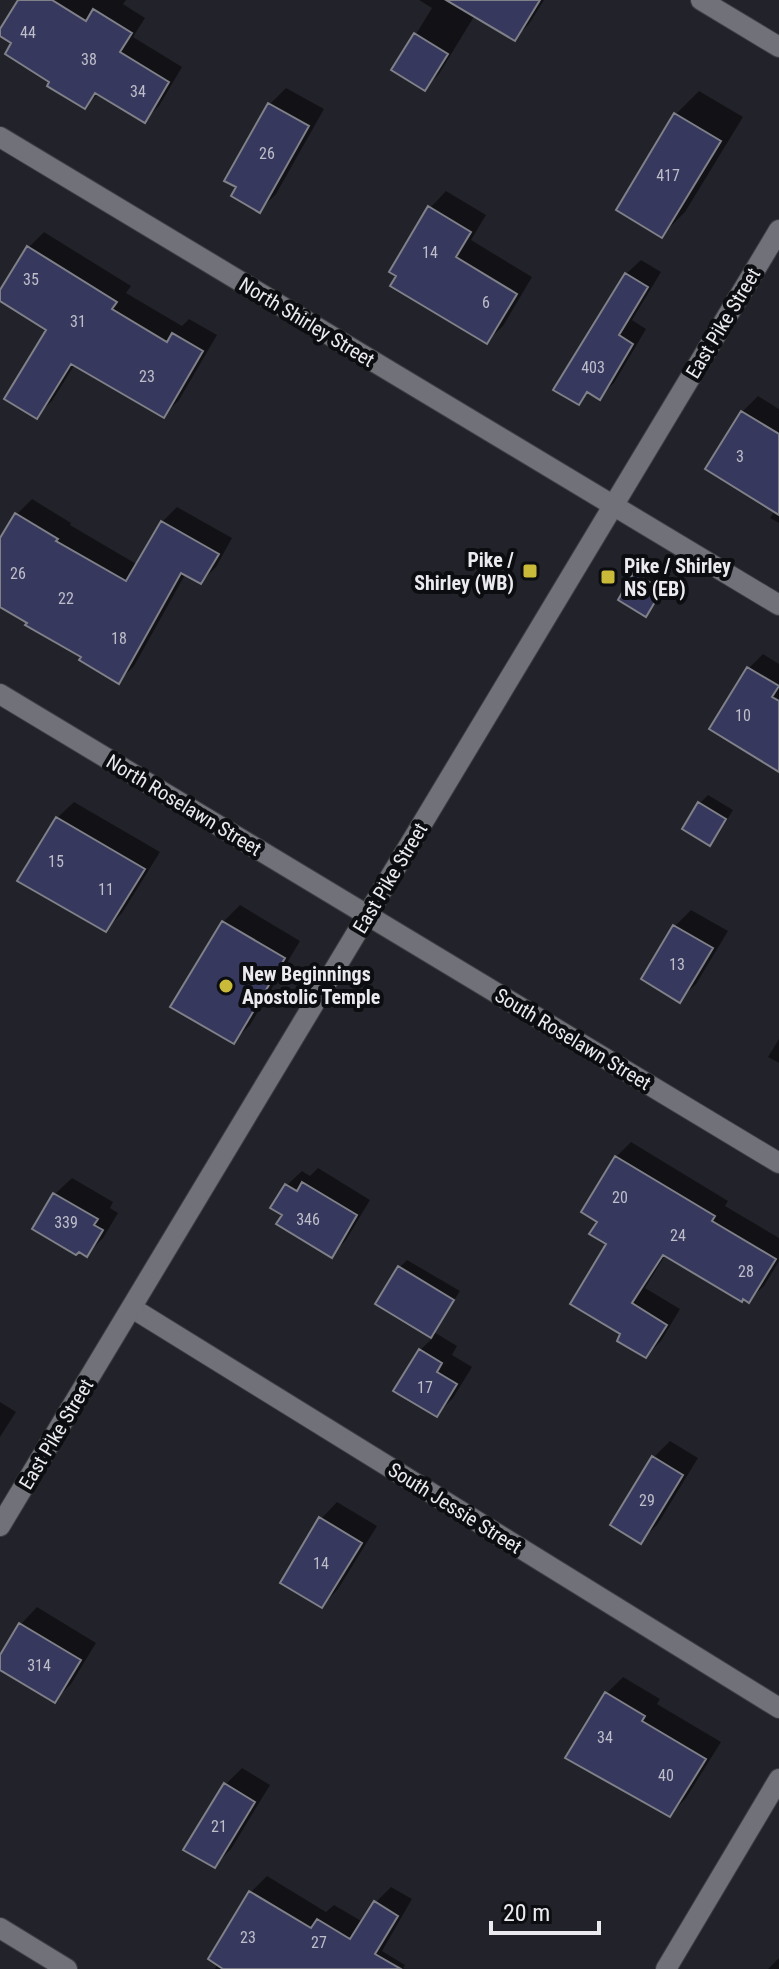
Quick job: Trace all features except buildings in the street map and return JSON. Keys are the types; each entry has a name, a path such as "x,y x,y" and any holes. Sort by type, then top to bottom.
{"street":[{"path":"701,0 779,47"},
{"name":"North Shirley Street","path":"0,137 779,605"},
{"name":"East Pike Street","path":"0,1526 779,230"},
{"name":"North Roselawn Street","path":"0,694 367,915"},
{"name":"South Roselawn Street","path":"367,915 779,1163"},
{"name":"South Jessie Street","path":"132,1308 779,1708"},
{"path":"666,1969 779,1779"},
{"path":"0,1928 67,1969"}],"place":[{"name":"Pike / Shirley (WB)","path":"530,571"},
{"name":"Pike / Shirley NS (EB)","path":"608,577"},
{"name":"New Beginnings Apostolic Temple","path":"226,986"}]}
